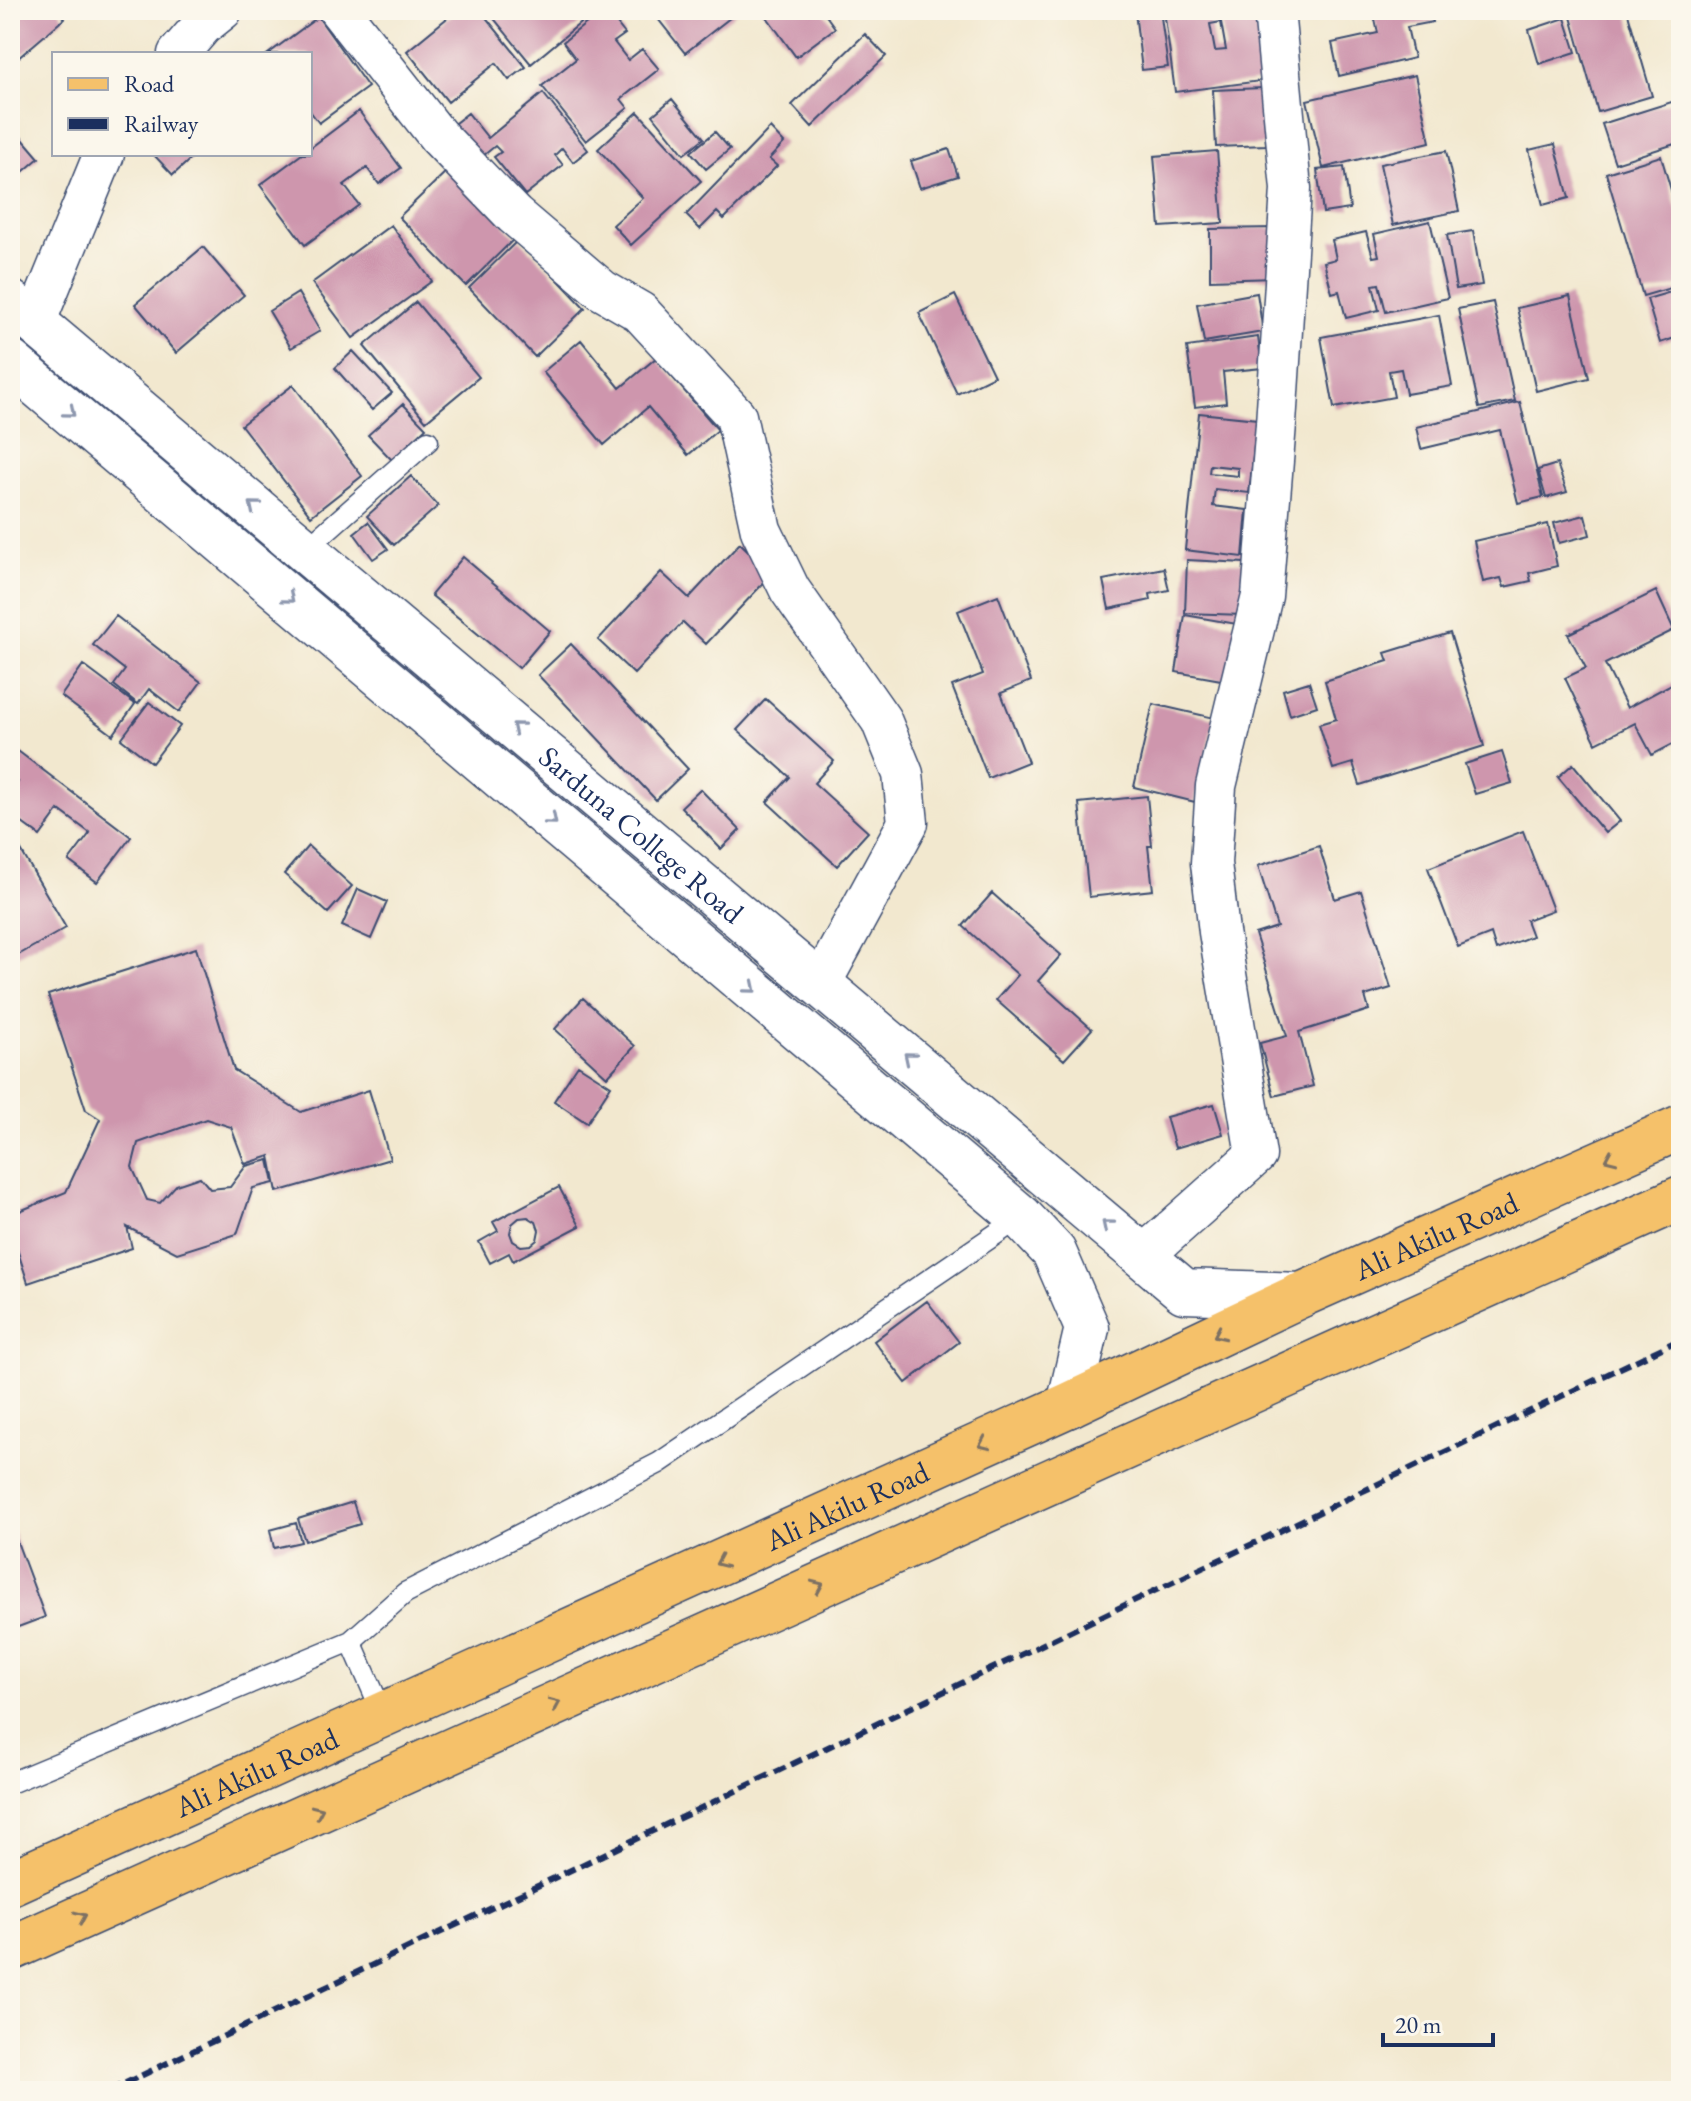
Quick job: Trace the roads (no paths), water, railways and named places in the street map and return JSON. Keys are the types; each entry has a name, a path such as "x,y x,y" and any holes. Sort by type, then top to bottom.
{"main road":[{"name":"Ali Akilu Road","path":"10,1883 1069,1405 1301,1295 1681,1127"},
{"name":"Ali Akilu Road","path":"10,1949 1681,1198"}],"street":[{"path":"339,10 438,136 514,215 602,290 640,312 736,416 761,530 790,590 881,720 903,774 908,823 821,983"},
{"path":"1143,1256 1256,1155 1219,932 1211,863 1216,786 1262,596 1276,424 1291,189 1274,10"},
{"path":"22,312 103,156"},
{"name":"Sarduna College Road","path":"22,312 1184,1291 1301,1295"},
{"name":"Sarduna College Road","path":"10,362 1021,1217 1054,1252 1087,1328 1069,1405"}],"lane":[{"path":"306,549 428,441"},
{"path":"10,1783 351,1641 405,1593 659,1463 1021,1217"},
{"path":"351,1641 383,1714"}],"railway":[{"path":"109,2091 1681,1339"}]}
